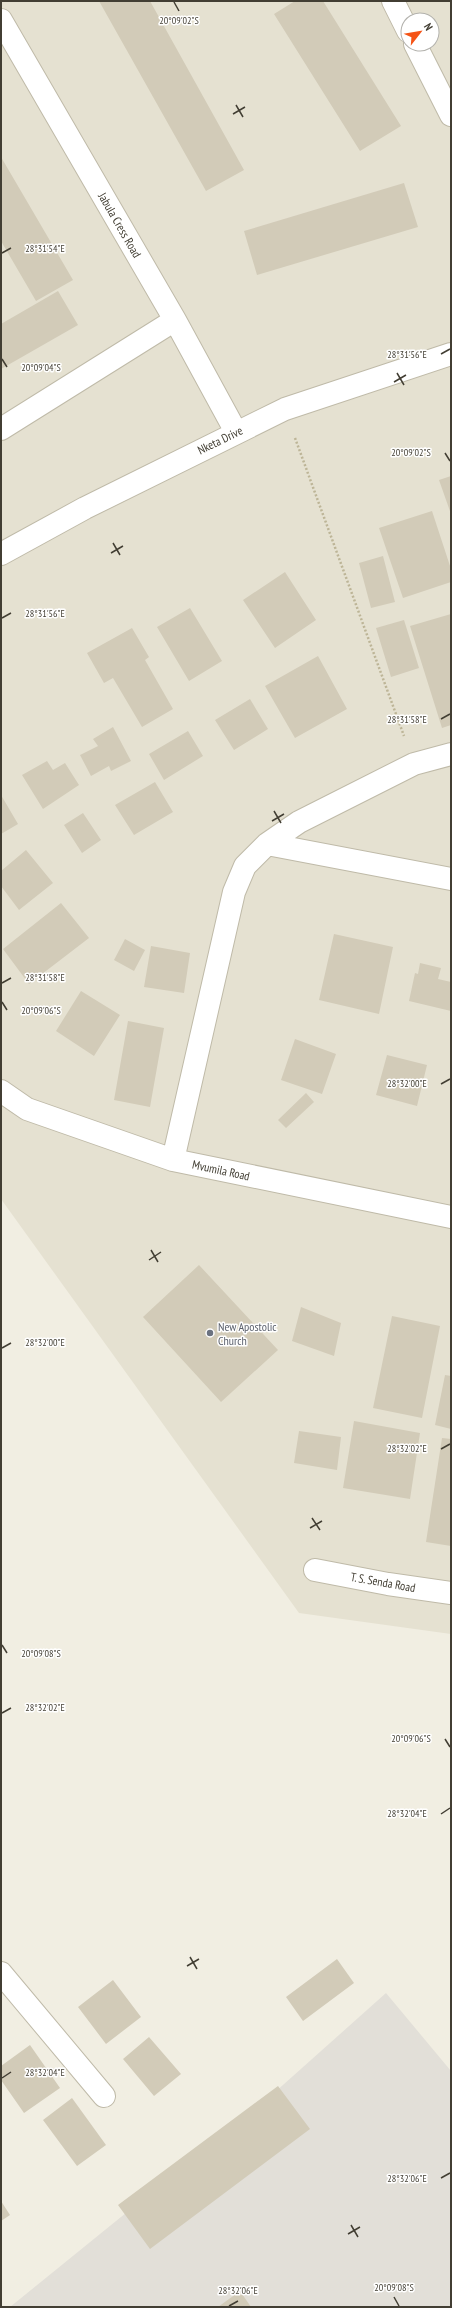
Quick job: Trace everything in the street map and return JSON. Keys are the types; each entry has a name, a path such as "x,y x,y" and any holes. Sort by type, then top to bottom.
{"street":[{"path":"393,1 400,15"},
{"name":"Jabula Cress Road","path":"1,20 175,320 236,432"},
{"path":"419,52 451,115"},
{"path":"1,428 175,320"},
{"name":"Nketa Drive","path":"1,554 236,432 285,409 451,354"},
{"path":"173,1160 234,892 244,866 266,844 299,822 414,764 451,754"},
{"path":"266,844 451,879"},
{"name":"Mvumila Road","path":"1,1091 27,1109 173,1160 451,1217"},
{"name":"T. S. Senda Road","path":"315,1570 388,1584 451,1593"},
{"path":"1,1973 104,2096"}],"path":[{"path":"285,409 414,764"}],"shaded area":[{"path":"1,1 451,1 451,1634 299,1613 1,1199"},
{"path":"386,1993 451,2071 451,2307 10,2307 274,2093"}],"building":[{"path":"99,1 150,1 244,170 206,191"},
{"path":"295,1 323,1 401,126 360,151 274,14"},
{"path":"1,157 73,280 36,301 1,241"},
{"path":"404,183 418,227 257,275 244,231"},
{"path":"58,291 78,325 1,369 1,324"},
{"path":"451,476 451,514 439,480"},
{"path":"432,511 451,569 451,582 403,598 379,528"},
{"path":"383,556 395,602 371,608 359,563"},
{"path":"285,572 316,620 275,648 243,600"},
{"path":"190,608 222,661 189,681 157,627"},
{"path":"451,614 451,725 442,728 410,626"},
{"path":"404,620 419,668 391,677 376,628"},
{"path":"132,628 149,657 145,660 173,709 142,727 113,678 104,683 87,653"},
{"path":"318,656 347,709 295,738 265,686"},
{"path":"250,699 268,729 234,750 215,720"},
{"path":"113,727 131,761 111,771 109,766 91,776 80,755 98,746 93,739"},
{"path":"188,731 203,756 164,780 149,754"},
{"path":"47,761 53,770 65,763 79,785 43,809 22,775"},
{"path":"155,782 173,812 134,835 115,805"},
{"path":"1,795 18,824 1,834"},
{"path":"83,813 101,840 82,853 64,825"},
{"path":"26,850 53,883 19,910 1,886 1,871"},
{"path":"61,903 89,938 29,984 3,949"},
{"path":"334,934 393,947 379,1014 319,1000"},
{"path":"125,939 145,950 134,971 114,960"},
{"path":"151,946 190,953 184,993 144,987"},
{"path":"420,963 441,968 438,979 451,982 451,1011 409,1001 415,973 418,974"},
{"path":"81,991 120,1015 94,1056 56,1031"},
{"path":"128,1021 164,1028 150,1107 114,1100"},
{"path":"295,1039 336,1054 322,1094 281,1080"},
{"path":"387,1055 427,1065 417,1106 376,1095"},
{"path":"306,1093 314,1102 286,1128 278,1120"},
{"name":"New Apostolic Church","path":"199,1265 278,1350 221,1402 143,1317"},
{"path":"301,1307 341,1323 334,1356 292,1341"},
{"path":"392,1316 440,1326 422,1418 373,1408"},
{"path":"445,1375 451,1376 451,1429 435,1425"},
{"path":"354,1421 420,1433 410,1499 343,1488"},
{"path":"299,1431 341,1437 337,1470 294,1463"},
{"path":"442,1438 451,1439 451,1546 426,1542"},
{"path":"337,1959 354,1983 303,2021 286,1997"},
{"path":"113,1980 141,2017 106,2044 78,2007"},
{"path":"149,2037 181,2074 154,2096 123,2059"},
{"path":"30,2045 60,2088 24,2113 1,2080 1,2066"},
{"path":"278,2086 310,2129 150,2249 118,2205"},
{"path":"72,2098 106,2145 77,2166 43,2120"},
{"path":"1,2201 10,2215 1,2221"},
{"path":"240,2291 251,2307 218,2307"}],"place":[{"name":"New Apostolic Church","path":"210,1333"}]}
